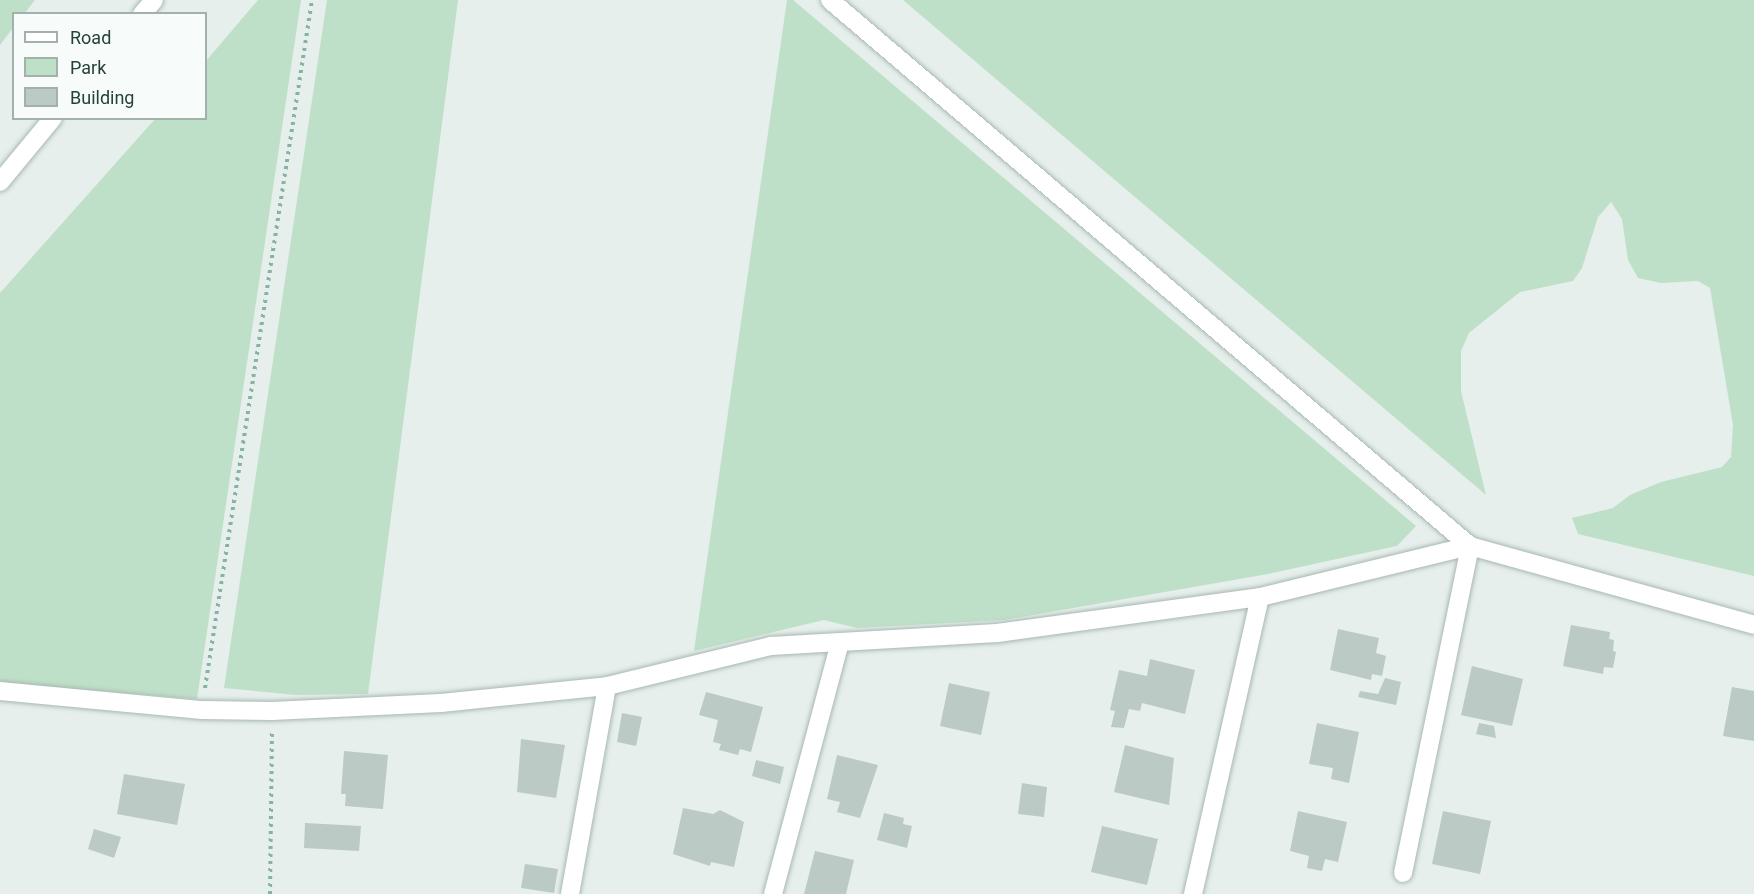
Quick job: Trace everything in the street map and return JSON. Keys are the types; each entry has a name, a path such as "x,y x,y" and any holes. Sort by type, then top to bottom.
{"street":[{"path":"144,12 154,0"},
{"path":"830,0 1470,546 1754,625"},
{"path":"0,182 52,120"},
{"path":"0,691 202,710 272,711 441,703 608,686 771,646 1055,627 1260,597 1470,546"},
{"path":"1403,873 1470,546"},
{"path":"1193,894 1260,597"},
{"path":"773,894 840,643"},
{"path":"570,894 608,686"}],"path":[{"path":"202,710 312,0"},
{"path":"270,894 272,711"}],"green space":[{"path":"0,0 35,0 26,12 12,12 12,29 0,45"},
{"path":"258,0 301,0 197,699 0,683 0,293 154,120 207,120 207,60"},
{"path":"327,0 458,0 368,694 296,695 224,688"},
{"path":"787,0 793,0 1416,526 1397,546 1268,574 1004,620 857,628 824,620 694,651"},
{"path":"903,0 1754,0 1754,576 1578,534 1572,518 1613,508 1630,495 1661,482 1722,467 1731,457 1733,425 1710,288 1698,281 1661,283 1638,278 1628,260 1622,219 1611,202 1598,217 1582,268 1573,281 1520,292 1469,333 1461,351 1461,391 1486,495"}],"building":[{"path":"1571,625 1610,632 1609,639 1614,640 1613,651 1616,652 1613,668 1604,667 1603,674 1563,666"},
{"path":"1338,629 1379,638 1376,653 1386,656 1382,676 1372,674 1371,680 1330,670"},
{"path":"1150,659 1195,670 1185,714 1142,703 1140,711 1129,709 1124,728 1111,727 1115,711 1110,710 1119,670 1147,676"},
{"path":"1472,666 1523,679 1512,726 1461,715"},
{"path":"1385,678 1401,682 1396,705 1358,697 1360,691 1378,694"},
{"path":"949,683 990,692 981,735 940,726"},
{"path":"1732,687 1754,691 1754,741 1723,736"},
{"path":"706,692 763,707 751,752 740,749 738,755 719,750 721,744 713,742 718,720 699,715"},
{"path":"622,713 642,717 636,746 617,742"},
{"path":"1317,723 1359,732 1349,783 1331,779 1333,768 1309,764"},
{"path":"1479,723 1494,726 1496,738 1476,734"},
{"path":"521,739 565,745 556,798 517,792"},
{"path":"1125,745 1174,758 1169,805 1114,792"},
{"path":"344,751 388,755 383,809 345,806 346,794 341,794"},
{"path":"837,755 878,765 860,818 837,812 840,802 827,799"},
{"path":"756,760 784,767 780,784 752,776"},
{"path":"124,774 185,784 177,825 117,814"},
{"path":"1022,783 1047,787 1044,817 1018,814"},
{"path":"683,808 713,814 720,810 744,822 734,867 711,862 710,866 673,854"},
{"path":"1298,811 1347,822 1338,862 1325,859 1322,871 1307,868 1309,856 1290,851"},
{"path":"1443,811 1491,821 1480,874 1432,864"},
{"path":"884,813 904,818 903,824 912,826 907,848 877,840"},
{"path":"305,823 361,826 359,851 304,848"},
{"path":"1102,826 1158,839 1147,885 1091,872"},
{"path":"94,829 121,837 114,858 88,849"},
{"path":"815,851 854,860 846,894 804,894"},
{"path":"525,864 558,869 554,893 521,888"}]}
